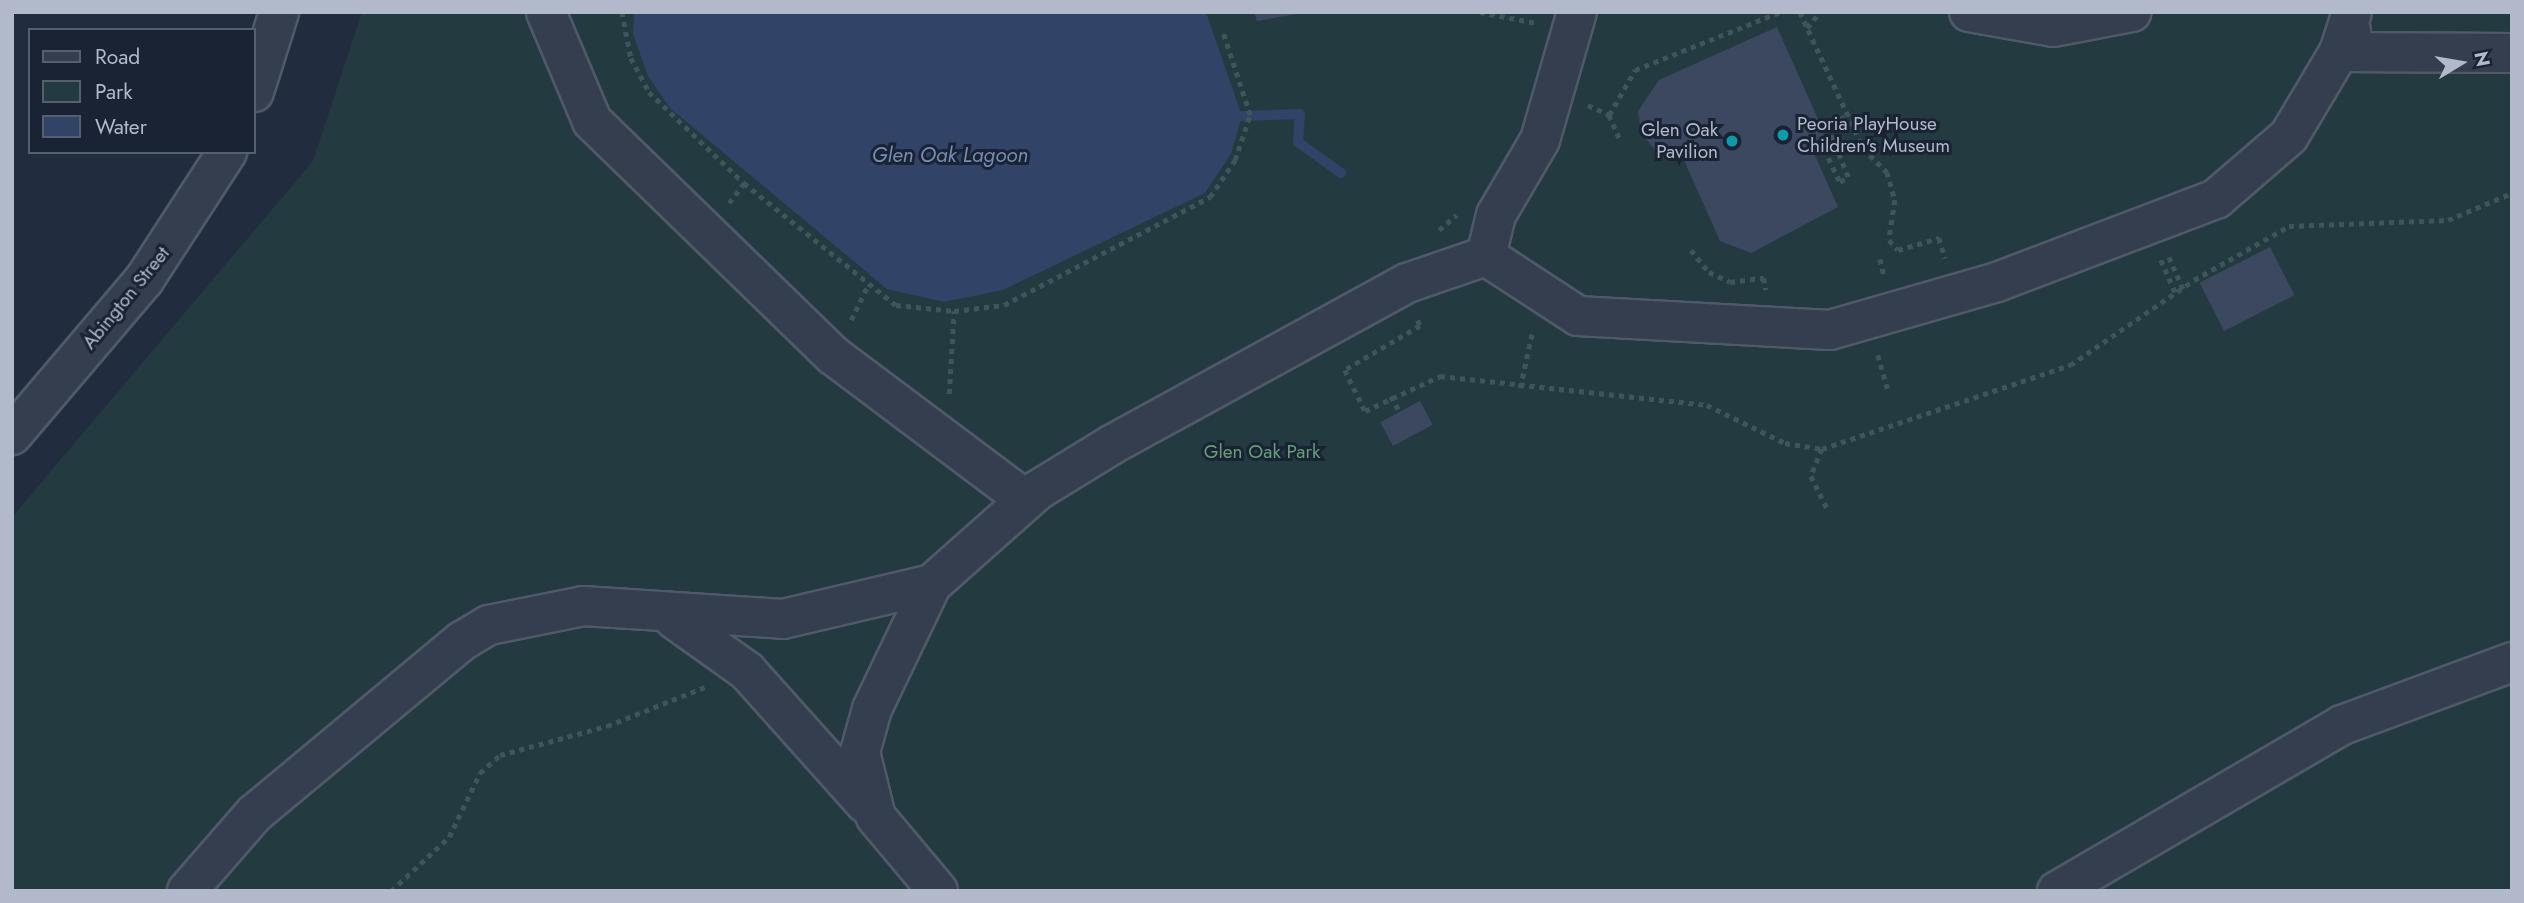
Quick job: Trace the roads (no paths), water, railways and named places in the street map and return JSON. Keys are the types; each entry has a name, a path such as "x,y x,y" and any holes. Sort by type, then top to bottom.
{"street":[{"path":"256,86 279,12"},
{"path":"546,12 602,131 834,356 1026,500"},
{"path":"1486,256 1496,215 1540,139 1577,12"},
{"path":"1969,12 2053,27 2132,12"},
{"path":"2339,52 2352,12"},
{"path":"1486,256 1578,316 1830,330 1997,282 2216,199 2289,136 2362,12"},
{"path":"2339,52 2512,53"},
{"name":"Abington Street","path":"12,435 150,271 227,154"},
{"path":"876,817 861,775 862,733 932,584 1026,500 1112,444 1407,283 1486,256"},
{"path":"187,891 254,814 462,640 489,625 554,607 783,619 932,584"},
{"path":"656,611 701,633 747,671 938,891"},
{"path":"2057,891 2342,725 2512,662"}],"water":[{"name":"Glen Oak Lagoon","path":"634,12 1206,12 1242,116 1231,154 1205,193 1003,290 944,302 887,289 670,108 648,76 633,34"}],"waterway":[{"path":"1242,116 1300,114 1298,142 1341,173"}],"place":[{"name":"Peoria PlayHouse Children's Museum","path":"1783,135"},
{"name":"Glen Oak Pavilion","path":"1732,141"}],"park label":[{"name":"Glen Oak Park","path":"1262,452"}]}
